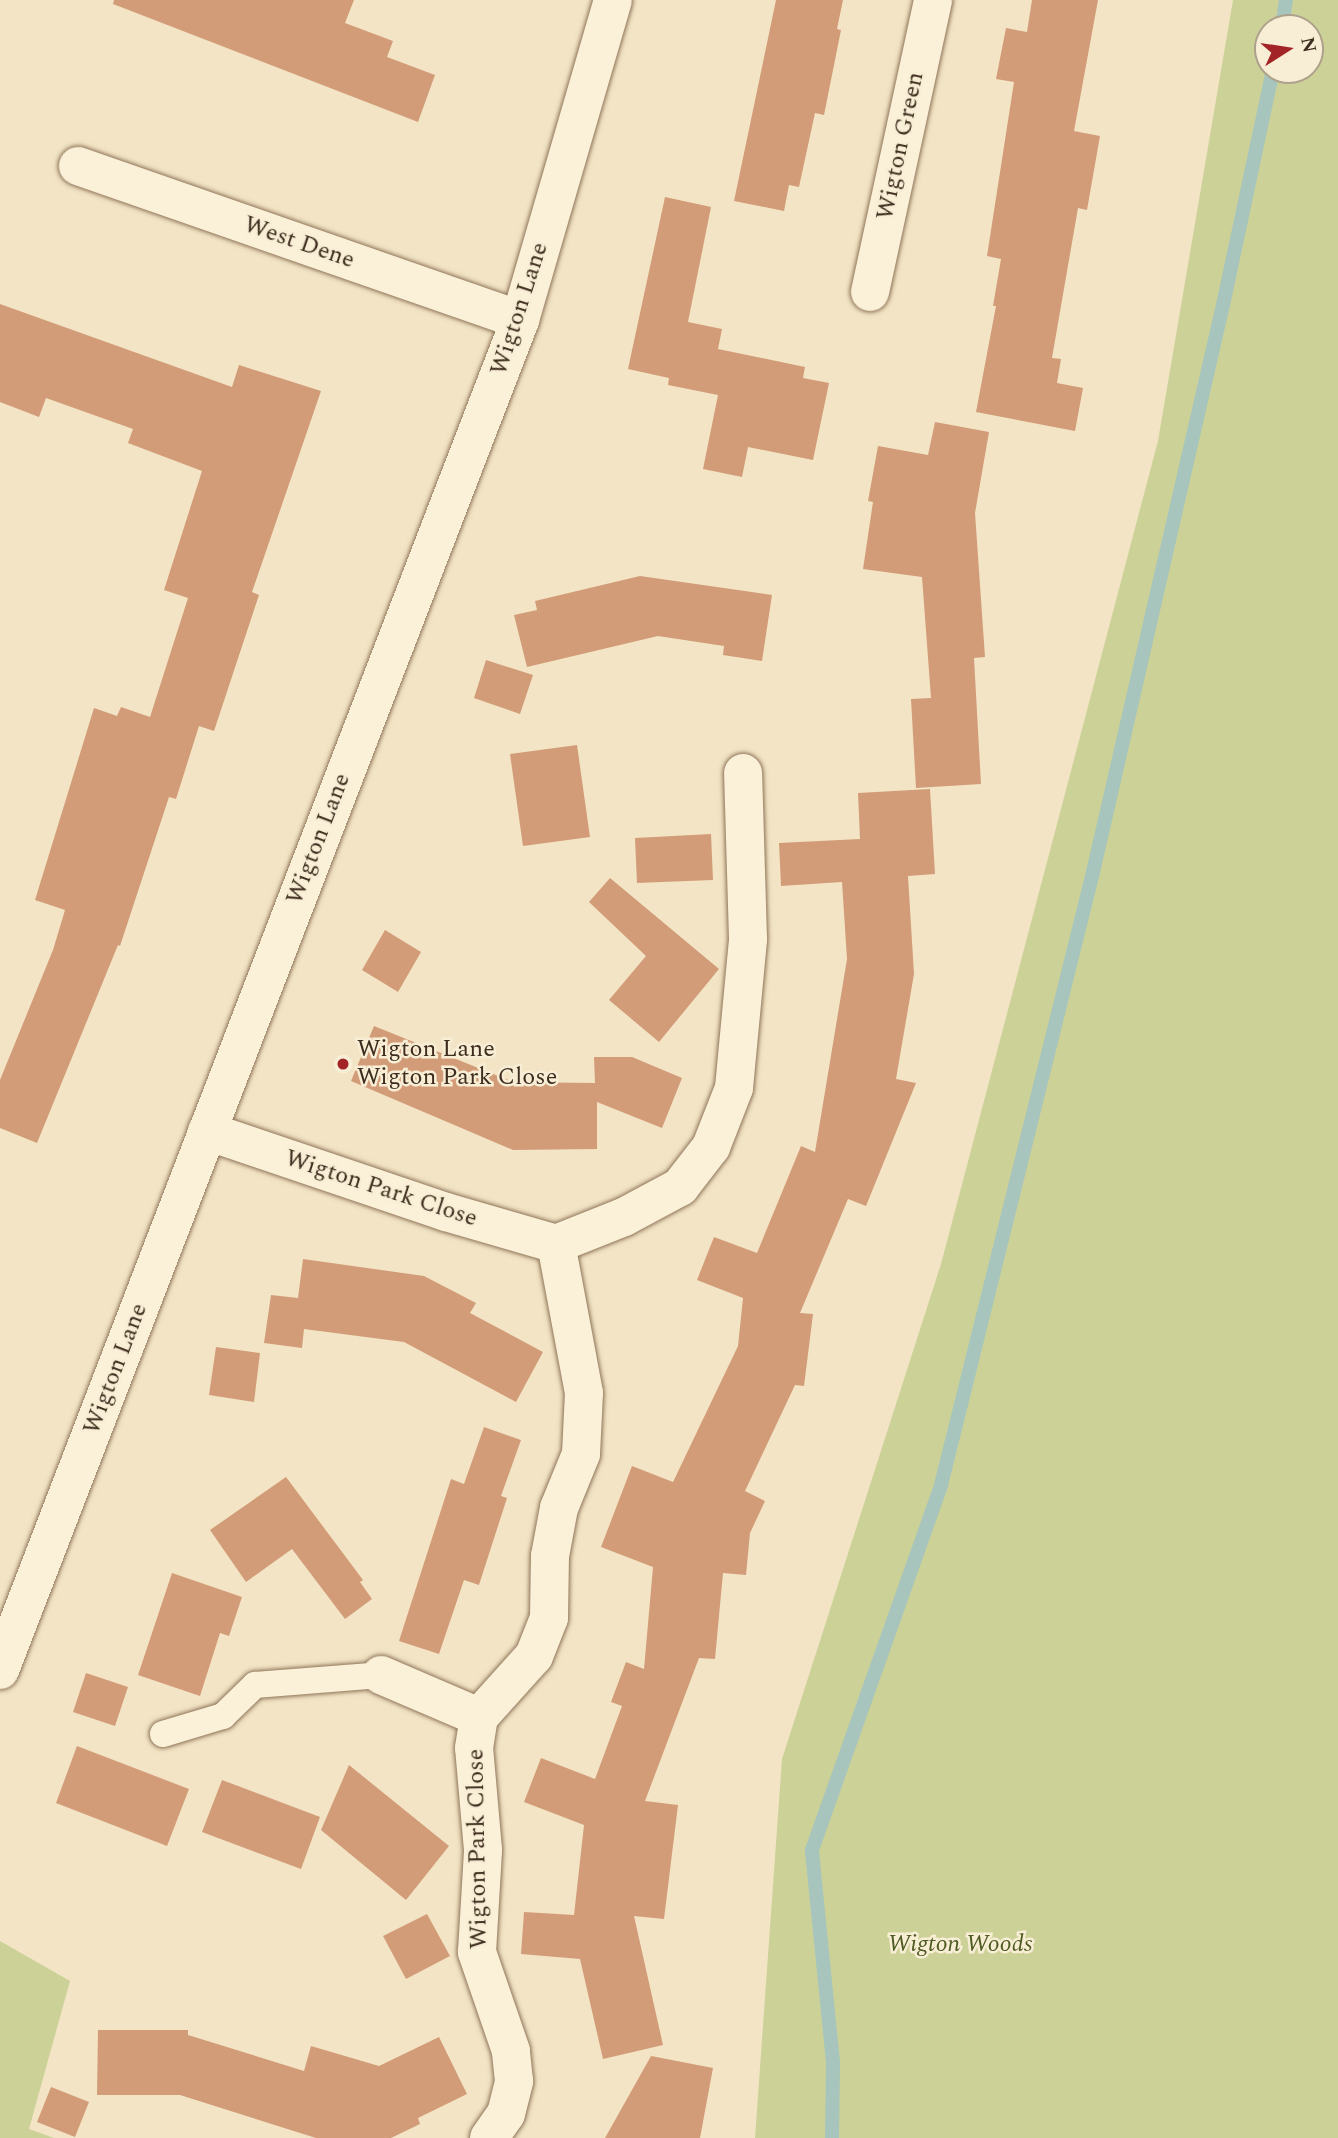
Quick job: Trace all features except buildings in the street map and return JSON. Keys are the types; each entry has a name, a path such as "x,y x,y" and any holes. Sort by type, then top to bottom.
{"street":[{"name":"Wigton Lane","path":"0,1670 520,320 613,0"},
{"name":"Wigton Green","path":"870,292 933,0"},
{"name":"West Dene","path":"78,166 520,320"},
{"path":"556,1244 624,1217 680,1187 711,1147 734,1088 748,939 743,773"},
{"name":"Wigton Park Close","path":"207,1131 446,1212 556,1244 584,1393 580,1454 559,1508 550,1556 549,1618 534,1656 479,1717 474,1748 483,1850 477,1952 511,2051 514,2081 506,2114 489,2138"},
{"name":"Wigton Park Close","path":"381,1675 479,1717"}],"lane":[{"path":"163,1734 223,1716 255,1685 381,1675"}],"green space":[{"name":"Wigton Woods","path":"1233,0 1338,0 1338,2138 755,2138 782,1759 941,1264 1158,441"},
{"path":"0,1941 70,1981 29,2129 54,2138 0,2138"}],"waterway":[{"path":"1284,14 1286,0"},
{"path":"832,2138 833,2062 812,1850 941,1485 1093,872 1223,305 1270,84"}],"place":[{"name":"Wigton Lane Wigton Park Close","path":"343,1064"}]}
